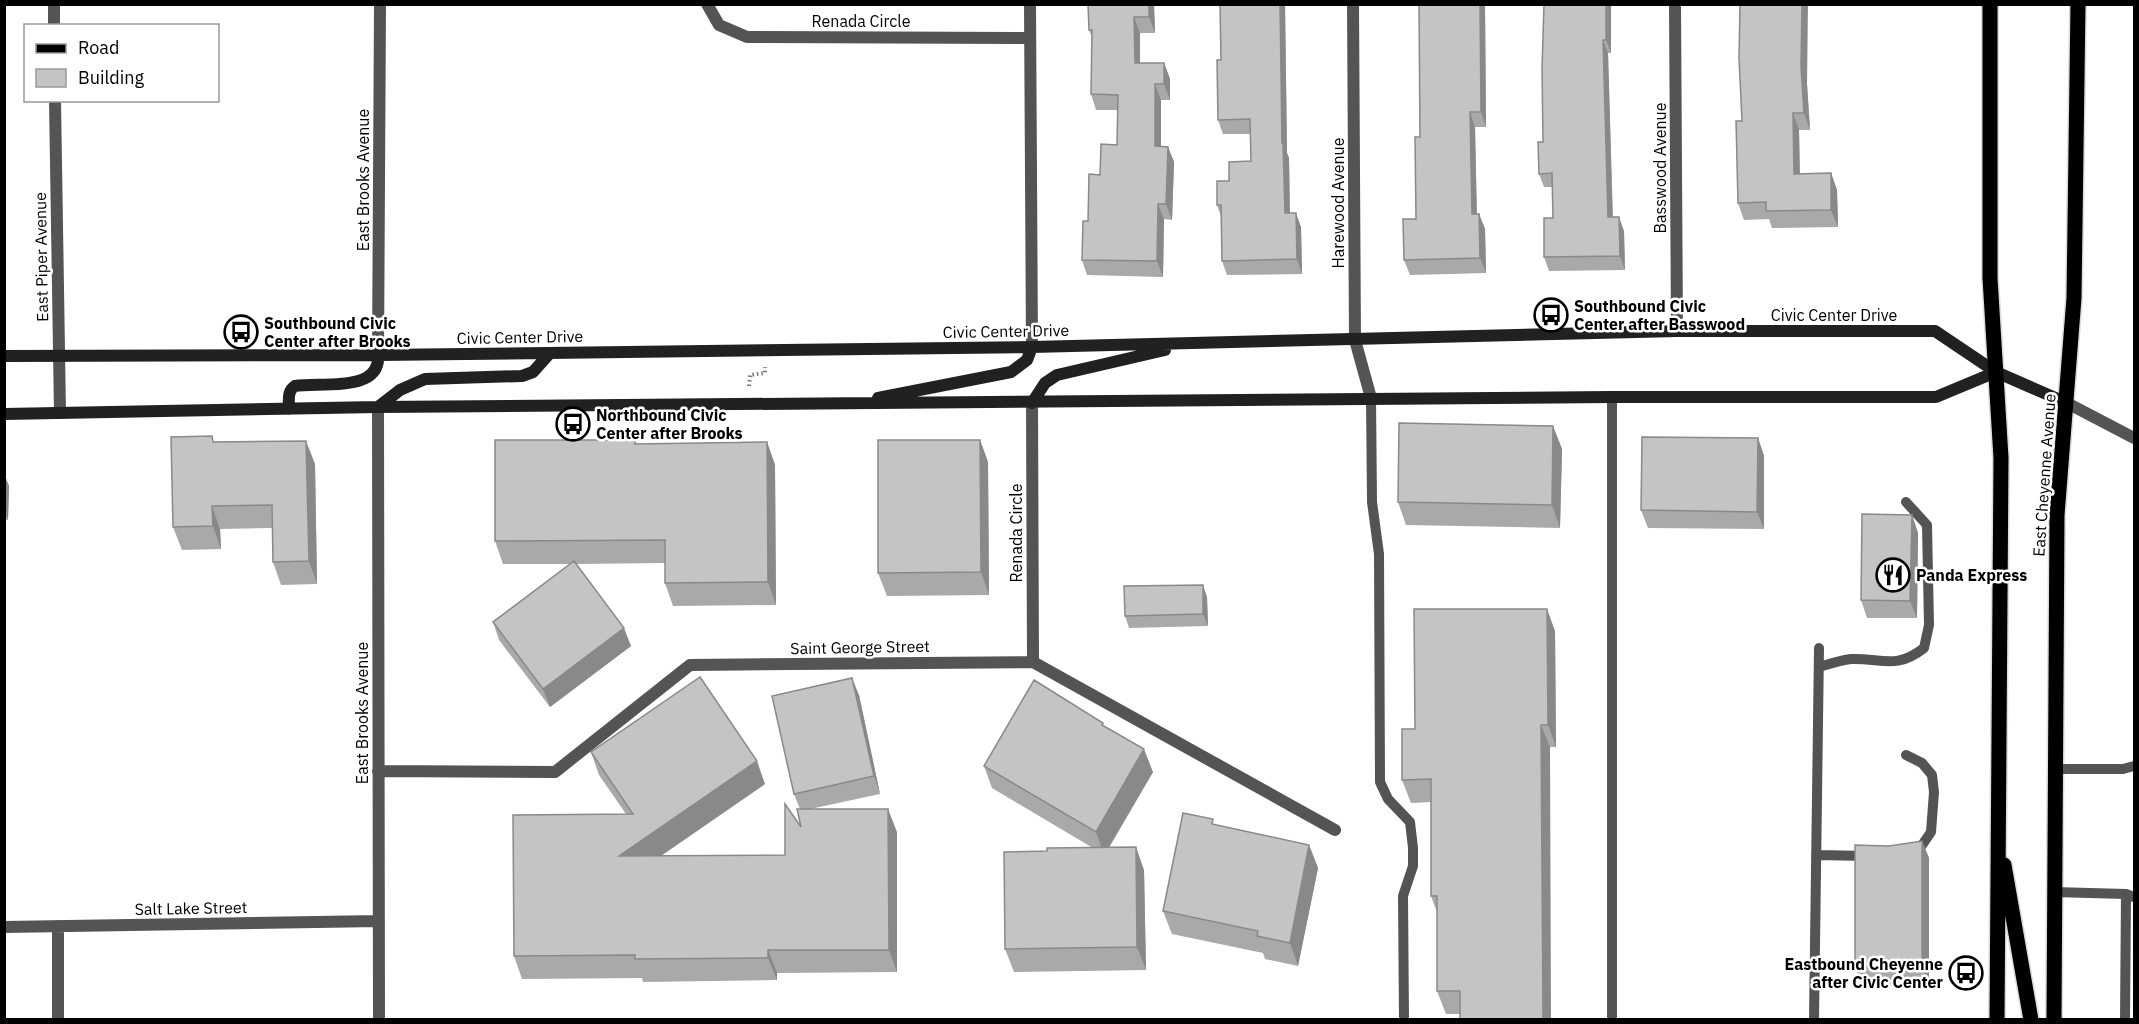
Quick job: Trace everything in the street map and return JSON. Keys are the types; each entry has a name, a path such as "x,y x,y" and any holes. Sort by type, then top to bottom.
{"main road":[{"path":"1990,4 1990,278 2001,458 1997,1020"},
{"name":"East Cheyenne Avenue","path":"2054,1020 2057,515 2074,298 2078,4"},
{"name":"Civic Center Drive","path":"4,356 378,355 1032,347 1677,332 1935,331 1996,372 2067,403"},
{"path":"1032,403 1045,383 1058,375 1189,344"},
{"path":"849,404 1011,372 1027,360 1032,347"},
{"path":"378,407 400,390 425,379 522,376 533,372 550,353"},
{"path":"289,409 289,394 295,386 363,381 373,375 379,363 378,355"},
{"path":"4,414 378,407 1032,403 1371,398 1936,397 1996,372"},
{"path":"1998,829 2031,1020"}],"street":[{"path":"54,4 54,24"},
{"name":"East Brooks Avenue","path":"378,355 380,4"},
{"name":"Renada Circle","path":"707,4 719,25 747,37 1029,38"},
{"path":"1029,4 1032,347"},
{"name":"Harewood Avenue","path":"1353,4 1355,340 1371,398"},
{"name":"Basswood Avenue","path":"1676,4 1677,332"},
{"name":"East Piper Avenue","path":"55,102 60,413"},
{"name":"Renada Circle","path":"1032,403 1033,662"},
{"name":"Civic Center Drive","path":"2067,403 2134,438"},
{"name":"East Brooks Avenue","path":"378,407 379,1020"},
{"name":"Saint George Street","path":"378,771 555,772 690,665 1033,662 1335,830"},
{"name":"Salt Lake Street","path":"4,927 379,921"},
{"path":"58,926 58,1020"}],"lane":[{"path":"1612,397 1612,1020"},
{"path":"1371,398 1372,502 1379,554 1380,782 1388,799 1410,822 1413,848 1413,866 1403,896 1404,1020"},
{"path":"1819,667 1850,659 1894,662 1912,657 1924,648 1929,625 1927,525 1906,502"},
{"path":"1814,1020 1819,648"},
{"path":"1906,756 1923,763 1932,775 1934,792 1931,832 1918,851 1906,854"},
{"path":"2054,769 2123,769 2134,766"},
{"path":"1816,855 1884,856"},
{"path":"2054,892 2130,896 2125,1020"}],"path":[{"path":"749,386 750,375 765,373 765,367"}],"building":[{"path":"1088,4 1149,4 1149,17 1134,17 1135,63 1164,63 1164,84 1155,84 1155,146 1168,147 1166,204 1158,204 1157,261 1082,260 1083,221 1088,221 1089,174 1100,175 1101,144 1117,145 1118,95 1091,94 1092,30 1089,30"},
{"path":"1220,4 1280,4 1285,213 1296,213 1297,259 1222,261 1221,205 1217,205 1217,181 1229,181 1229,162 1251,161 1250,119 1218,120 1217,60 1221,60"},
{"path":"1419,4 1480,4 1481,112 1470,112 1472,214 1479,214 1480,258 1404,260 1403,219 1416,219 1415,137 1420,137"},
{"path":"1544,4 1606,4 1606,40 1603,40 1608,217 1619,217 1620,256 1544,257 1544,218 1553,218 1552,173 1539,174 1538,142 1543,142"},
{"path":"1740,4 1802,4 1801,67 1804,113 1793,113 1794,174 1831,173 1831,210 1766,211 1766,202 1738,203 1736,121 1742,121 1739,58"},
{"path":"1399,423 1553,426 1552,505 1398,502"},
{"path":"212,436 213,442 306,441 309,561 273,562 272,505 212,506 213,526 173,527 171,437"},
{"path":"1642,437 1758,438 1757,512 1641,510"},
{"path":"495,440 635,440 635,444 767,442 768,582 665,583 665,540 495,541"},
{"path":"878,440 980,440 981,572 878,573"},
{"name":"Panda Express","path":"1862,514 1912,515 1910,601 1861,600"},
{"path":"574,561 624,628 543,689 493,622"},
{"path":"1203,585 1203,614 1125,616 1124,586"},
{"path":"1414,609 1547,609 1548,725 1541,725 1543,1020 1460,1020 1460,991 1437,991 1437,896 1431,896 1431,779 1402,780 1402,729 1415,729"},
{"path":"700,677 757,761 619,856 785,855 785,804 801,827 797,809 888,809 889,950 768,950 768,958 635,959 635,955 514,956 513,815 633,814 591,752"},
{"path":"852,678 874,776 794,794 772,696"},
{"path":"1034,680 1103,723 1102,725 1144,749 1096,832 984,766"},
{"path":"1183,813 1213,819 1212,824 1309,845 1290,943 1257,936 1258,931 1163,911"},
{"path":"1922,841 1922,967 1855,967 1855,845 1889,846"},
{"path":"1136,847 1137,947 1005,949 1004,852 1047,851 1047,848"}],"place":[{"name":"Southbound Civic Center after Basswood","path":"1551,315"},
{"name":"Southbound Civic Center after Brooks","path":"241,332"},
{"name":"Northbound Civic Center after Brooks","path":"573,424"},
{"name":"Panda Express","path":"1893,575"},
{"name":"Eastbound Cheyenne after Civic Center","path":"1966,973"}]}
